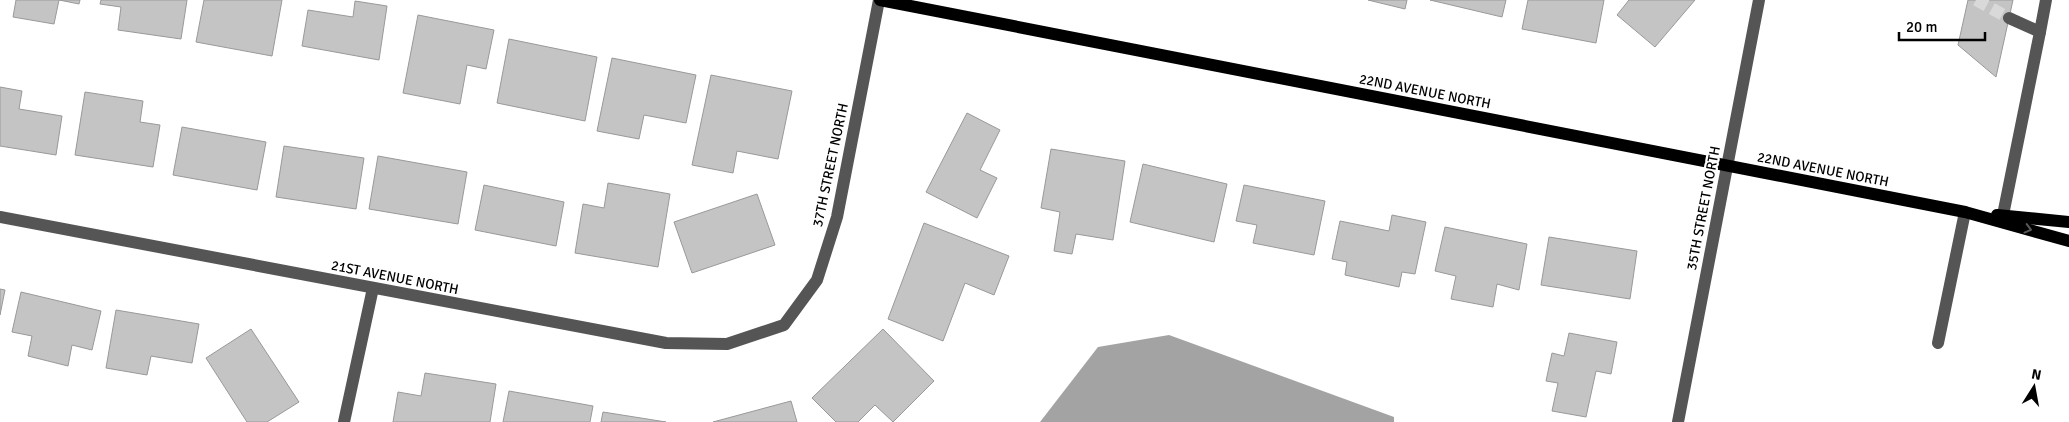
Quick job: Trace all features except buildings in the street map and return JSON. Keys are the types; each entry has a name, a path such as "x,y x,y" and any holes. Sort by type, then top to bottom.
{"main road":[{"name":"22ND AVENUE NORTH","path":"879,0 1964,212 2069,241"},
{"name":"22ND AVENUE NORTH","path":"1964,212 2069,222"}],"street":[{"name":"37TH STREET NORTH","path":"784,325 816,280 837,217 879,0"},
{"name":"35TH STREET NORTH","path":"1678,422 1759,0"},
{"path":"2003,215 2046,0"},
{"path":"2009,18 2040,32"},
{"path":"1938,343 1964,212"},
{"name":"21ST AVENUE NORTH","path":"0,217 666,343 727,344 784,325"},
{"path":"344,422 373,288"}],"shaded area":[{"path":"1169,335 1394,417 1394,422 1040,422 1098,347"}],"tunnel":[{"path":"1976,0 2009,18"}]}
